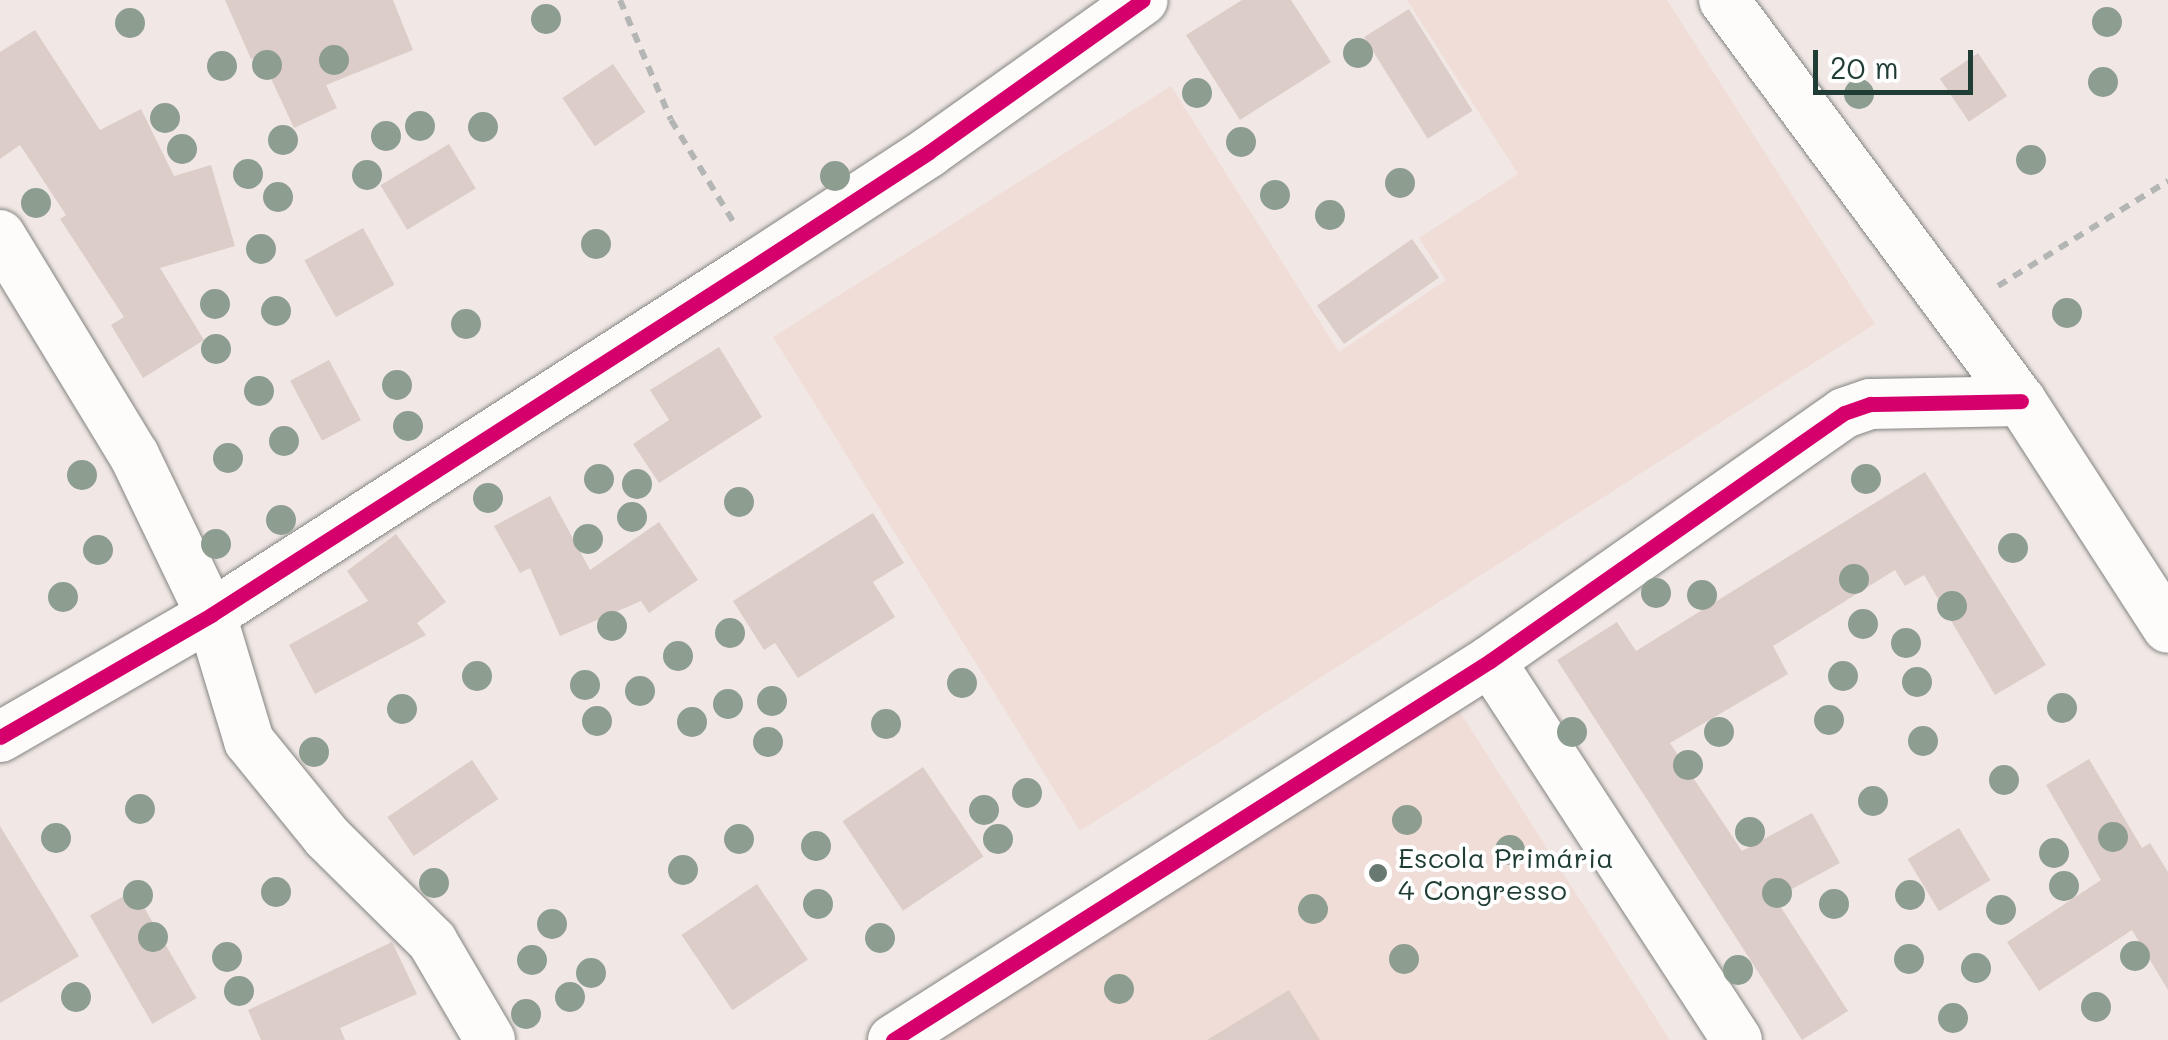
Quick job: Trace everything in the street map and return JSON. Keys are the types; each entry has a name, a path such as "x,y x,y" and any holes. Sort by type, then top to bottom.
{"street":[{"path":"0,738 212,615 759,263 930,152 1143,0"},
{"path":"1724,0 2021,401 2168,628"},
{"path":"0,235 134,454 212,615 249,741 327,837 432,942 490,1040"},
{"path":"893,1040 1490,661 1844,413 1870,404 2021,401"},
{"path":"1490,661 1737,1040"}],"path":[{"path":"620,0 672,120 759,263"},
{"path":"1955,312 2168,181"}],"shaded area":[{"path":"1407,0 1667,0 1875,324 1080,831 773,337 1171,86 1339,352 1446,280 1419,238 1518,174"},
{"name":"Escola Primária 4 Congresso","path":"1456,706 1670,1040 929,1040"}],"building":[{"path":"225,0 393,0 413,50 326,85 337,108 294,128 260,55 251,59"},
{"path":"1242,0 1291,0 1331,62 1240,120 1186,35"},
{"path":"1409,9 1473,111 1428,139 1364,37"},
{"path":"35,30 100,130 141,109 174,176 211,165 235,246 160,268 204,340 143,378 111,325 124,317 60,219 66,215 20,145 0,159 0,52"},
{"path":"1978,53 2007,96 1969,122 1940,79"},
{"path":"613,64 645,112 595,146 562,98"},
{"path":"449,144 476,189 407,230 380,185"},
{"path":"363,228 395,285 336,317 304,260"},
{"path":"1412,239 1439,278 1344,344 1317,306"},
{"path":"719,347 762,417 659,483 633,444 669,420 650,390"},
{"path":"329,360 361,420 322,441 290,381"},
{"path":"1925,472 2046,665 1995,695 1924,575 1905,586 1895,570 1773,646 1788,674 1670,743 1742,851 1812,813 1840,863 1775,898 1848,1011 1802,1040 1557,660 1617,622 1636,651"},
{"path":"550,496 590,570 659,522 698,580 649,613 641,601 560,636 530,568 520,573 494,526"},
{"path":"873,513 904,563 873,582 895,617 798,678 775,643 764,650 733,601"},
{"path":"396,534 446,602 417,623 426,635 315,694 289,645 368,601 347,571"},
{"path":"2089,759 2142,848 2150,843 2168,872 2168,990 2132,930 2039,991 2007,942 2101,880 2046,785"},
{"path":"472,760 498,799 414,856 387,817"},
{"path":"923,767 983,857 903,911 843,821"},
{"path":"0,826 79,956 0,1003"},
{"path":"1959,828 1990,880 1939,911 1908,859"},
{"path":"757,884 808,959 732,1010 682,935"},
{"path":"134,890 196,998 152,1024 90,916"},
{"path":"392,942 417,994 340,1028 345,1040 261,1040 248,1010"},
{"path":"1289,990 1320,1040 1207,1040"}],"cycle path":[{"path":"0,737 211,615 759,263 929,152 1143,0"},
{"path":"893,1040 1490,661 1844,413 1870,404 2021,401"}],"place":[{"name":"Escola Primária 4 Congresso","path":"1378,873"}]}
